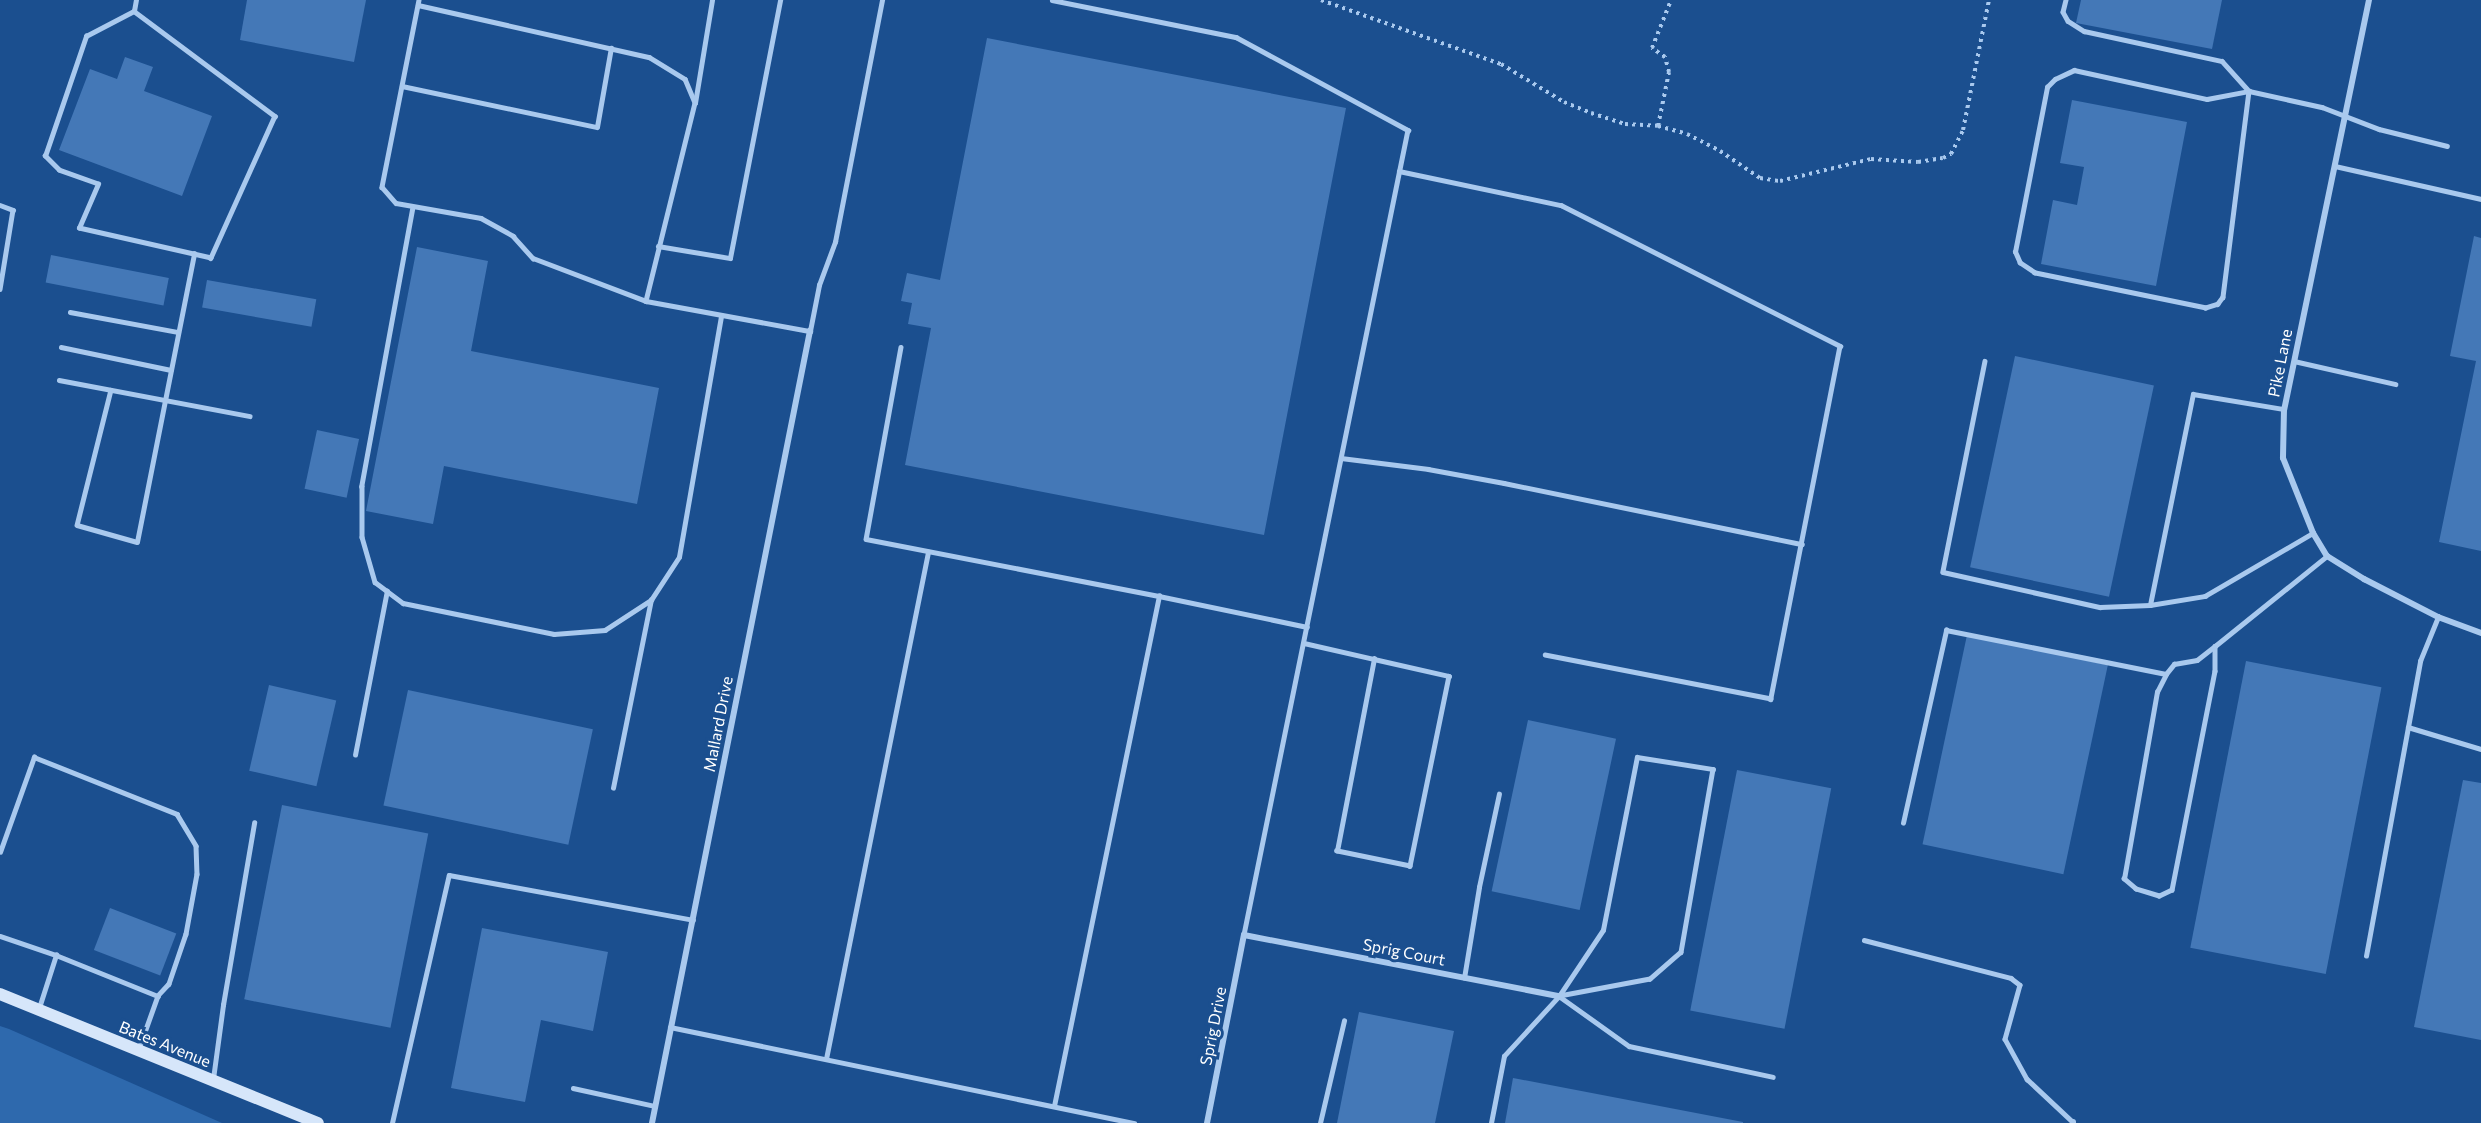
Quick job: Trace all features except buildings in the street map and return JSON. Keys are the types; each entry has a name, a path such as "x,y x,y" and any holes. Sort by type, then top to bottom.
{"street":[{"name":"Pike Lane","path":"2369,0 2284,409 2283,458 2313,533 2327,556 2364,579 2438,616 2481,633"},
{"name":"Mallard Drive","path":"652,1123 810,331"},
{"name":"Sprig Court","path":"1244,935 1559,996"},
{"name":"Sprig Drive","path":"1207,1123 1244,935"},
{"name":"Bates Avenue","path":"0,994 138,1052 318,1123"}],"lane":[{"path":"134,11 136,0"},
{"path":"646,301 695,103 712,0"},
{"path":"658,246 730,258 780,0"},
{"path":"695,103 685,79 649,57 418,2 382,187 396,203 481,218 513,236 533,258 563,272 646,301 810,331 819,285 835,242 882,0"},
{"path":"1052,0 1236,37 1408,130 1244,935"},
{"path":"2066,0 2063,12 2068,21 2084,31 2222,61 2249,91 2223,297 2218,304 2206,308 2035,273 2020,263 2015,252 2047,87 2055,79 2074,70 2207,99 2249,91 2346,115 2379,129 2447,146"},
{"path":"134,11 275,116 211,258 79,228 98,184 59,170 45,156 86,36 134,11"},
{"path":"402,86 597,127 612,48"},
{"path":"2335,166 2481,199"},
{"path":"1399,171 1561,205 1840,346 1771,699 1545,655"},
{"path":"0,205 13,210 0,289"},
{"path":"413,207 362,486 362,537 375,582 403,603 554,634 605,630 651,600"},
{"path":"111,390 78,525 137,542 194,254"},
{"path":"70,312 178,332"},
{"path":"613,789 651,600 680,557 721,316"},
{"path":"61,347 171,369"},
{"path":"902,347 866,539 1307,627"},
{"path":"1985,361 1943,572 2100,607 2150,605 2205,596 2313,533"},
{"path":"2294,361 2396,384"},
{"path":"59,380 250,416"},
{"path":"2150,605 2193,394 2284,409"},
{"path":"1341,458 1428,469 1803,544"},
{"path":"826,1059 928,552"},
{"path":"2215,646 2215,671 2172,890 2158,896 2136,890 2124,879 2157,692 2166,674 2174,664 2197,660 2327,556"},
{"path":"355,755 387,591"},
{"path":"1054,1106 1159,596"},
{"path":"2366,956 2420,661 2438,616"},
{"path":"1903,823 1946,630 2166,674"},
{"path":"1304,643 1374,658 1449,675 1410,867 1337,851 1374,658"},
{"path":"2408,727 2481,749"},
{"path":"0,852 34,757 177,814 196,846 197,874 186,934 169,984 159,996 138,1052"},
{"path":"1491,1123 1504,1056 1559,996 1602,930 1637,757 1713,769 1681,952 1650,979 1559,996"},
{"path":"1464,978 1479,887 1499,794"},
{"path":"213,1082 223,1005 254,823"},
{"path":"392,1123 449,875 693,920"},
{"path":"0,936 56,955 159,996"},
{"path":"1864,940 2011,978 2020,985 2005,1040 2027,1079 2073,1123"},
{"path":"38,1009 56,955"},
{"path":"1559,996 1629,1046 1773,1077"},
{"path":"1320,1123 1344,1020"},
{"path":"670,1026 1134,1123"},
{"path":"573,1088 655,1106"}],"path":[{"path":"1321,0 1501,64 1564,102 1591,113 1625,124 1658,126 1687,134 1720,151 1760,178 1780,181 1871,159 1918,162 1943,158 1951,154 1963,130 1989,0"},
{"path":"1658,126 1670,72 1665,57 1652,48 1671,0"}],"shaded area":[{"path":"0,1026 9,1029 222,1123 0,1123"}]}
